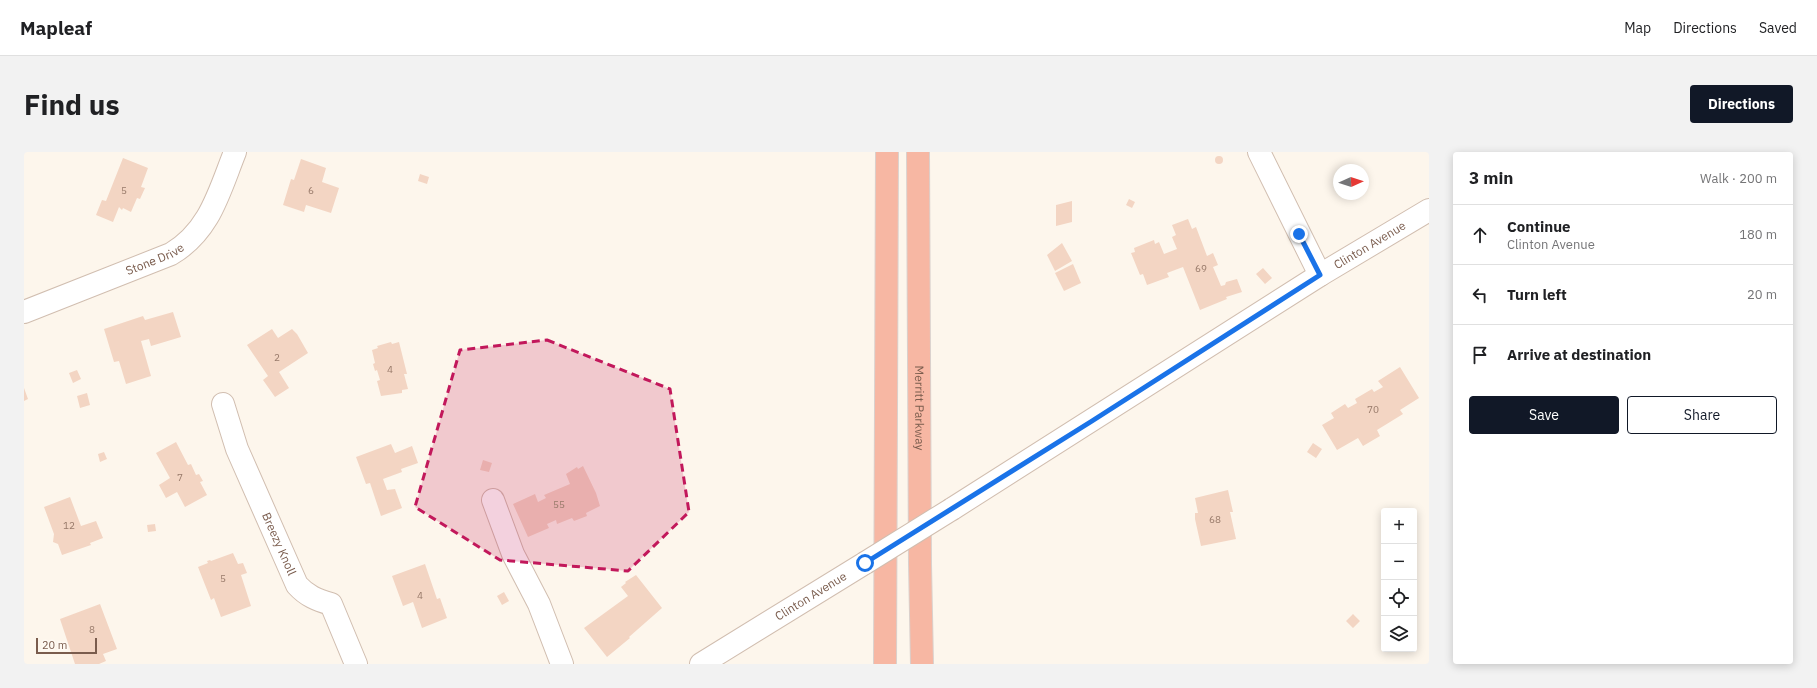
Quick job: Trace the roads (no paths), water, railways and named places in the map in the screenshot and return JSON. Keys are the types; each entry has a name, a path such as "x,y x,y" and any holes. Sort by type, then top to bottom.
{"highway":[{"path":"885,664 887,152"},
{"name":"Merritt Parkway","path":"918,152 922,664"}],"street":[{"name":"Stone Drive","path":"24,312 171,254 185,246 196,235 213,208 234,152"},
{"path":"1259,152 1320,275"},
{"name":"Clinton Avenue","path":"701,664 952,509 1320,275 1429,210"},
{"name":"Breezy Knoll","path":"223,404 237,449 297,585 304,593 313,598 331,604 356,664"},
{"path":"494,500 513,554 539,604 562,664"}]}
